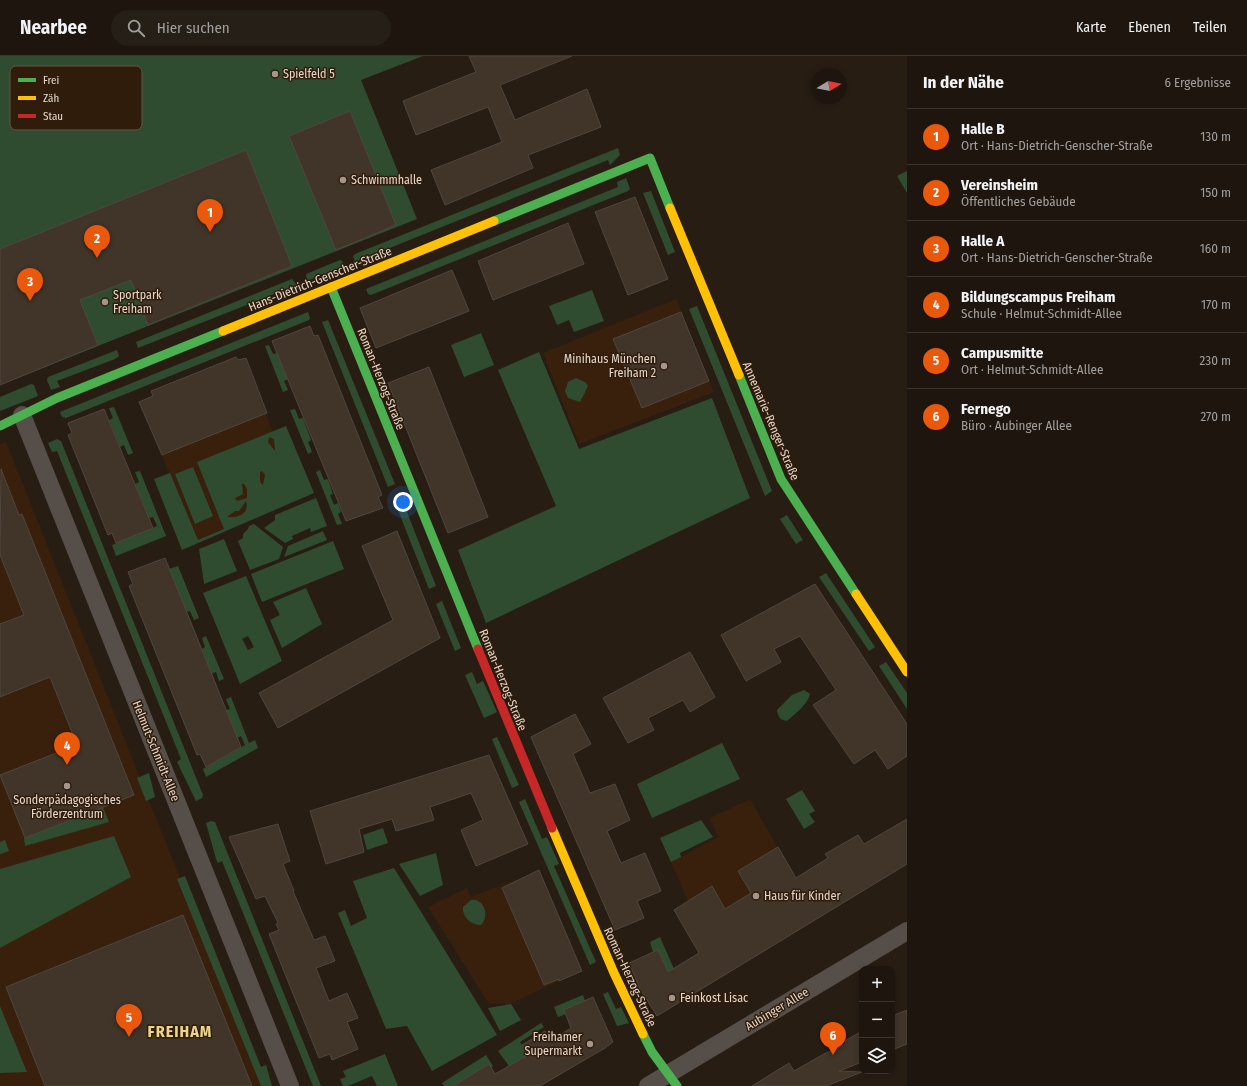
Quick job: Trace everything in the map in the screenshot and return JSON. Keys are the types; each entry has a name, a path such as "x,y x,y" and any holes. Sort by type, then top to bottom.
{"street":[{"name":"Hans-Dietrich-Genscher-Straße","path":"0,426 57,398 650,158"},
{"name":"Annemarie-Renger-Straße","path":"650,158 781,479 907,672"},
{"name":"Roman-Herzog-Straße","path":"331,287 558,843 614,973 652,1052 672,1080"},
{"name":"Helmut-Schmidt-Allee","path":"22,416 290,1086"},
{"name":"Aubinger Allee","path":"648,1086 672,1080 907,931"}],"shaded area":[{"path":"676,299 714,392 579,444 543,353"},
{"path":"266,414 299,499 197,540 162,455"},
{"path":"6,442 263,1086 0,1086 0,444"},
{"name":"Haus für Kinder","path":"750,799 796,880 819,882 834,909 717,980 699,953 688,902 671,862 718,837 710,818"},
{"path":"516,880 517,882 502,889 544,985 559,979 559,981 508,1005 505,1005 505,1003 489,1004 428,907 467,888 471,897"}],"green space":[{"name":"Sportpark Freiham","path":"0,56 423,56 361,80 417,219 0,385"},
{"path":"618,148 620,155 610,165 608,160 355,262 353,256 355,254"},
{"path":"907,171 907,193 897,176"},
{"path":"626,178 630,189 628,191 371,295 368,294 366,289 618,187 617,182"},
{"path":"651,191 675,252 668,255 643,193"},
{"path":"340,260 345,266 307,281 306,274"},
{"path":"292,279 297,285 138,348 136,342"},
{"path":"592,290 604,321 574,332 569,320 557,325 549,306"},
{"path":"697,306 772,491 765,496 689,309"},
{"path":"308,312 310,318 309,320 66,418 62,417 60,412"},
{"path":"328,320 395,484 388,487 322,322"},
{"path":"481,333 494,365 464,377 451,345"},
{"path":"269,345 273,354 277,353 288,379 284,381 288,390 283,392 265,346"},
{"path":"117,350 119,356 115,359 57,381 60,387 51,390 47,380 48,377"},
{"path":"539,352 579,449 712,398 750,498 486,623 458,550 556,506 498,370"},
{"path":"576,378 585,382 588,386 580,402 568,398 565,391 568,382"},
{"path":"31,384 34,385 38,396 0,411 0,397"},
{"path":"114,407 133,453 128,455 124,445 120,447 109,420 113,418 109,408"},
{"path":"295,409 299,419 303,418 311,440 308,442 312,452 308,454 290,410"},
{"path":"286,426 314,493 182,550 154,479 170,473 198,540 224,529 197,462","holes":["269,437 274,439 275,451 268,442","262,471 265,475 263,485 260,482 260,472","242,484 244,484 247,489 247,498 237,501 235,498 243,494","246,501 247,505 245,512 239,516 227,517 235,511 239,511"]},
{"path":"57,439 61,441 203,795 202,798 196,801 177,762 181,759 57,451 52,452 48,443"},
{"path":"193,467 213,516 195,524 175,474"},
{"path":"320,470 324,480 328,479 333,494 330,495 334,505 338,503 341,512 338,514 342,524 337,525 316,472"},
{"path":"140,471 166,536 116,556 112,545 157,526 153,517 149,518 135,484 139,482 135,472"},
{"path":"316,498 327,526 311,532 310,528 292,536 293,539 285,543 264,528 275,520 275,515"},
{"path":"405,507 436,586 429,589 398,510"},
{"path":"787,515 803,540 796,544 780,519"},
{"path":"254,524 283,547 279,559 250,570 238,541 243,538 243,534 249,526"},
{"path":"323,531 327,540 284,557 288,546"},
{"path":"224,539 237,571 204,584 199,549"},
{"path":"333,541 344,569 262,602 251,574"},
{"path":"178,566 199,618 194,620 190,611 186,612 169,569"},
{"path":"826,573 875,647 869,651 819,577"},
{"path":"246,576 282,661 240,684 203,593","holes":["248,636 254,647 248,650 242,639"]},
{"path":"306,588 322,624 282,648 270,620 280,615 273,602"},
{"path":"442,601 461,648 455,651 436,604"},
{"path":"206,636 224,679 219,681 216,672 211,674 202,649 205,647 202,638"},
{"path":"886,662 907,693 907,709 879,666"},
{"path":"472,672 477,684 483,681 497,712 484,718 465,675"},
{"path":"804,690 810,694 804,705 787,721 781,719 777,710 792,695"},
{"path":"231,697 249,743 255,740 258,748 206,777 203,769 245,745 241,736 237,738 226,710 230,709 226,699"},
{"path":"497,737 519,785 512,788 492,739"},
{"path":"722,743 740,779 652,818 637,784"},
{"path":"149,773 155,797 146,801 137,778"},
{"path":"802,790 815,811 809,814 815,822 804,829 786,799"},
{"path":"525,799 542,839 547,837 559,864 554,866 596,962 590,965 519,802"},
{"path":"103,807 109,822 25,846 24,838"},
{"path":"701,820 713,837 680,853 681,857 671,862 660,838"},
{"path":"211,821 215,822 321,1086 313,1086 222,861 218,863 216,859 206,823"},
{"path":"383,828 388,843 367,850 363,835"},
{"path":"114,836 131,877 0,948 0,869"},
{"path":"5,840 9,851 0,854 0,842"},
{"path":"436,853 443,885 420,896 399,864"},
{"path":"394,868 497,1035 432,1071 407,1026 386,1029 338,913 345,910 351,926 367,918 353,881"},
{"path":"185,876 261,1067 266,1065 272,1086 261,1086 177,879"},
{"path":"471,900 476,900 484,908 485,917 481,925 474,924 468,920 464,914 463,907"},
{"path":"660,937 674,969 668,972 658,951 653,952 650,942"},
{"path":"608,992 616,1009 621,1007 629,1023 617,1026 603,994"},
{"path":"583,995 585,1001 564,1010 566,1014 558,1017 554,1007"},
{"path":"511,1004 521,1020 500,1031 488,1008"},
{"path":"0,1006 27,1072 0,1073"},
{"path":"541,1023 544,1027 520,1042 528,1055 509,1066 498,1051"},
{"path":"385,1054 398,1086 377,1086 372,1076 348,1086 343,1086 340,1079 346,1077 343,1071"},
{"path":"486,1055 493,1066 470,1086 444,1086 442,1083"}],"building":[{"path":"469,56 572,56 500,85 515,120 587,89 601,127 528,155 533,168 445,205 431,170 502,142 488,107 416,135 403,101 476,72"},
{"name":"Schwimmhalle","path":"350,111 396,225 336,250 289,136"},
{"path":"246,150 292,266 148,325 131,280 80,300 98,345 0,385 0,249"},
{"path":"635,197 668,279 628,295 595,212"},
{"path":"568,223 584,264 493,300 478,261"},
{"path":"452,270 469,311 376,348 360,308"},
{"name":"Minihaus München Freiham 2","path":"681,312 709,381 642,408 613,339"},
{"path":"310,326 314,336 318,335 382,495 378,497 383,508 346,521 272,341"},
{"path":"236,357 238,360 246,358 267,413 162,455 139,402 153,396 151,391"},
{"path":"429,367 488,517 448,533 388,383"},
{"path":"104,409 153,528 116,543 112,533 108,535 68,435 72,433 68,423"},
{"path":"1,469 19,515 22,514 134,795 25,838 0,775 77,745 50,677 0,697 0,624 24,615 0,555"},
{"path":"397,531 440,638 278,728 259,693 393,620 362,546"},
{"path":"165,558 241,747 206,767 200,754 197,755 129,586 133,584 128,572"},
{"path":"815,584 907,724 907,756 888,769 875,750 854,764 813,705 836,690 800,636 774,649 781,662 746,681 721,635"},
{"path":"690,652 715,697 690,712 683,700 648,718 654,730 628,743 603,698"},
{"path":"575,714 591,744 573,754 590,793 615,784 630,820 607,831 621,863 645,853 661,891 637,901 644,918 615,930 531,737"},
{"path":"489,755 528,844 476,866 461,830 483,820 471,793 430,807 434,820 396,831 392,819 359,829 364,852 326,864 310,811"},
{"path":"907,819 907,864 657,1016 640,989 629,963 658,950 668,972 699,953 674,910 712,886 725,909 751,893 738,871 778,847 796,878 828,858 825,854 858,835 864,844"},
{"path":"278,824 290,861 283,864 293,891 314,940 325,936 335,961 316,968 329,1001 347,993 358,1018 347,1022 358,1049 332,1060 330,1054 319,1058 269,934 279,930 276,924 278,923 265,896 256,899 229,837"},
{"path":"539,870 582,971 559,981 559,979 544,985 502,888"},
{"path":"183,915 252,1086 45,1086 6,987"},
{"path":"593,997 613,1042 605,1048 540,1086 453,1086 489,1064 495,1074 528,1055 522,1045 545,1031 551,1041 571,1028 564,1010"},
{"path":"907,1010 907,1044 895,1049 895,1038 895,1015"},
{"path":"859,1033 859,1063 839,1071 859,1072 859,1073 826,1086 752,1086 789,1063 794,1071 824,1054 846,1044 845,1041"}],"traffic: fast":[{"path":"494,221 650,158 670,208"},
{"path":"331,287 478,649"},
{"path":"0,426 57,398 223,331"},
{"path":"739,375 781,479 856,594"},
{"path":"643,1034 652,1052 677,1086"}],"traffic: slow":[{"path":"670,208 739,375"},
{"path":"223,331 494,221"},
{"path":"856,594 907,672"},
{"path":"552,828 614,973 643,1034"}],"traffic: jam":[{"path":"478,649 552,828"}],"place":[{"name":"Spielfeld 5","path":"275,74"},
{"name":"Schwimmhalle","path":"343,180"},
{"name":"Halle B","path":"210,232"},
{"name":"Vereinsheim","path":"97,258"},
{"name":"Halle A","path":"30,301"},
{"name":"Sportpark Freiham","path":"105,302"},
{"name":"Minihaus München Freiham 2","path":"664,366"},
{"name":"Bildungscampus Freiham","path":"67,765"},
{"name":"Sonderpädagogisches Förderzentrum","path":"67,786"},
{"name":"Haus für Kinder","path":"756,896"},
{"name":"Feinkost Lisac","path":"672,998"},
{"name":"Campusmitte","path":"129,1037"},
{"name":"Freihamer Supermarkt","path":"590,1044"},
{"name":"Fernego","path":"833,1055"}],"district":[{"name":"FREIHAM","path":"180,1031"}]}
